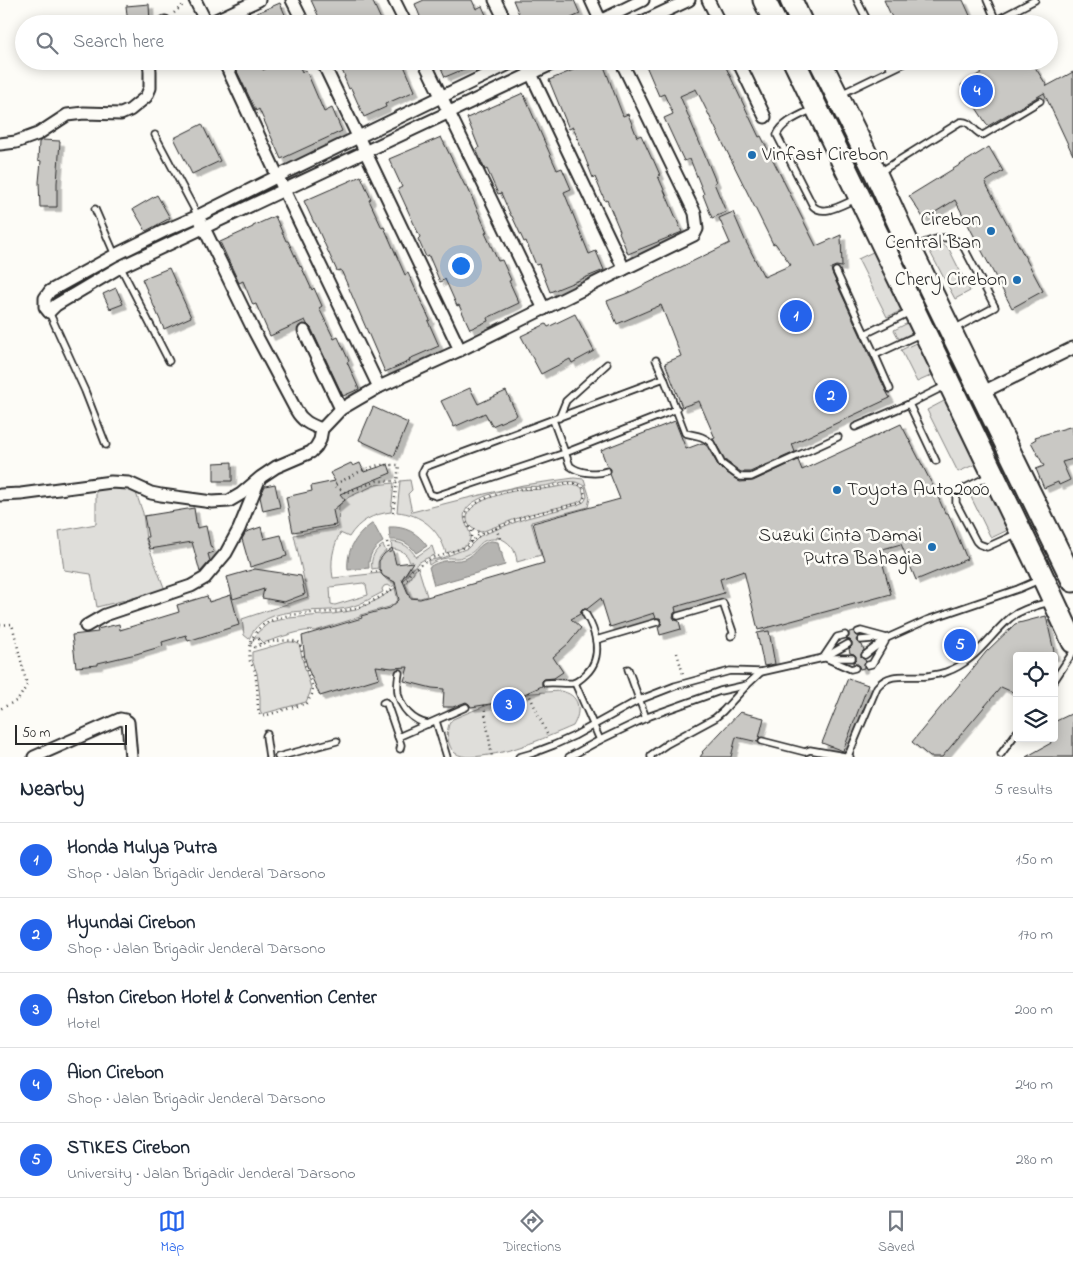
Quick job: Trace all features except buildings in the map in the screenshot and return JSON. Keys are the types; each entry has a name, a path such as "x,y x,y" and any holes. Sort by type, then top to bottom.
{"highway":[{"path":"764,0 772,15"},
{"path":"791,0 798,15"},
{"path":"798,70 1044,578 1073,642"},
{"path":"824,70 1070,575 1044,578"}],"street":[{"path":"226,15 259,0"},
{"path":"292,0 300,15"},
{"path":"394,0 402,15"},
{"path":"495,0 502,15"},
{"path":"591,0 596,15"},
{"path":"614,15 643,0"},
{"path":"657,15 688,0"},
{"path":"708,0 716,15"},
{"path":"190,2 200,15"},
{"path":"0,144 16,142 38,134 66,115 84,113 121,114 130,110 146,97 150,88 149,70"},
{"path":"228,70 379,387"},
{"path":"326,70 460,350"},
{"path":"429,70 544,309"},
{"path":"496,70 115,255 50,291 44,304 49,312 56,305 120,267 540,70"},
{"path":"530,70 624,269"},
{"path":"0,495 118,482 129,483 151,493 161,495 193,500 229,501 276,467 311,452 320,440 322,429 341,410 358,399 379,387 460,350 694,235 697,229 695,213 625,70"},
{"path":"742,70 765,117"},
{"path":"198,216 254,331 296,410 302,420 322,429"},
{"path":"304,331 341,410"},
{"path":"981,393 1073,348"},
{"path":"86,626 104,615 191,586 205,578 226,553 239,529 260,477"},
{"path":"34,757 120,719 128,722 131,757"}],"lane":[{"path":"857,0 864,15"},
{"path":"987,0 993,15"},
{"path":"1007,15 1035,0"},
{"path":"837,96 891,70"},
{"path":"876,174 962,121 968,123 979,134 983,135 1040,101"},
{"path":"816,107 791,120 780,129 777,134 779,139 816,209 827,210 860,197"},
{"path":"155,135 198,216"},
{"path":"95,209 120,267 169,361"},
{"path":"910,248 938,238 956,240 962,244 995,307 951,331"},
{"path":"836,271 890,389"},
{"path":"865,334 914,310"},
{"path":"49,312 85,391 106,445"},
{"path":"875,355 925,332"},
{"path":"656,360 685,433 702,436 709,441 722,464 738,476 751,477 838,437"},
{"path":"607,364 566,401 556,419 570,466 573,469 600,474 607,471"},
{"path":"664,378 425,467 422,475 430,494 436,496 565,453 677,409"},
{"path":"856,427 950,384"},
{"path":"909,404 936,461"},
{"path":"993,474 959,491 956,503 979,544 987,547 1021,532"},
{"path":"865,655 887,638 927,620 1018,589 1044,578"},
{"path":"762,741 803,754 810,750 849,757 877,687 881,682 900,676 926,676 945,672 960,666 978,652 1011,617 1021,611 1054,601"},
{"path":"678,616 723,603 733,632 731,636"},
{"path":"546,683 575,683 592,669 596,657 596,640 585,613"},
{"path":"596,640 657,622"},
{"path":"858,632 861,631 887,638"},
{"path":"824,658 837,637 845,635"},
{"path":"861,640 887,638"},
{"path":"868,665 872,664 887,638"},
{"path":"824,658 848,644"},
{"path":"1058,675 1073,652"},
{"path":"824,658 851,669 855,668"},
{"path":"519,757 554,745 639,700 686,683 730,671 761,672 824,658 852,658"},
{"path":"628,669 646,718"},
{"path":"399,672 398,694 401,703 413,718 428,724"},
{"path":"651,757 651,755 667,744 724,711 761,672"},
{"path":"575,683 600,740"},
{"path":"569,757 646,718 720,691 748,685"},
{"path":"383,703 387,704 401,745 400,749"},
{"path":"398,737 466,707"},
{"path":"436,721 447,757"},
{"path":"267,734 269,757"},
{"path":"1001,754 1013,738"},
{"path":"278,757 337,741"}],"path":[{"path":"174,15 190,2"},
{"path":"393,513 397,481 399,465 379,465 357,473 334,485 346,493 377,481 397,481"},
{"path":"403,582 416,567 431,558 471,544 479,535 526,516 583,501 586,496 583,487 574,483 558,484 543,488 521,488 488,497 472,505 467,512 466,519 471,530 471,544"},
{"path":"496,528 500,539"},
{"path":"471,530 482,534"},
{"path":"387,542 390,553"},
{"path":"371,572 382,571"},
{"path":"252,642 252,645 255,647 260,644 276,641 294,640 300,643 313,688 307,703 264,716 258,713 255,673 250,660 252,642 255,633 271,620 299,615 352,610 396,587"},
{"path":"0,625 12,624 27,685 18,700 0,709"},
{"path":"252,642 257,638 260,644"},
{"path":"677,653 686,683"},
{"path":"528,692 544,728"},
{"path":"484,705 492,757"}],"shaded area":[{"path":"938,244 949,249 970,291 955,299 928,248"},
{"path":"875,251 903,310 887,317 858,259"},
{"path":"910,322 914,332 899,339 894,330"},
{"path":"920,341 935,374 917,382 901,350"},
{"path":"946,400 976,464 958,472 927,410"},
{"path":"574,478 584,479 590,498 588,507 531,522 541,555 517,562 511,546 497,537 497,539 482,542 471,553 462,557 442,559 429,565 428,561 468,548 480,536 505,526 584,502 587,497 585,486 575,482 564,482 544,486 514,488 477,500 467,508 464,518 470,540 460,549 446,553 439,537 428,524 414,516 397,512 400,481 410,480 412,490 408,494 412,512 523,485"},
{"path":"394,483 391,512 378,514 367,519 349,537 340,533 333,555 333,578 380,573 386,579 394,581 395,585 391,587 388,585 384,586 383,592 351,607 280,614 267,619 257,627 249,639 244,635 242,619 308,597 294,535 338,527 339,505 349,497 375,485","holes":["363,583 366,585 368,595 335,605 331,604 330,587"]},
{"path":"987,484 1010,529 991,538 969,493"},
{"path":"578,485 582,488 584,496 582,500 576,503 526,515 481,532 473,529 467,520 469,511 474,506 489,498 520,490"},
{"path":"125,486 136,493 143,513 146,540 165,590 97,607 91,574 64,570 59,531 96,524 96,487"},
{"path":"373,523 383,542 372,553 369,560 369,568 348,570 349,555 354,543 362,532"},
{"path":"389,527 411,531 420,537 427,546 416,553 405,543 398,540 390,540"},
{"path":"491,541 498,542 505,565 434,585 429,567 444,561 465,559 483,544"},
{"path":"391,542 406,546 416,557 432,546 435,555 416,565 403,580 409,569 409,559 403,552 392,549"},
{"path":"383,545 386,551 379,558 378,568 372,569 374,555"},
{"path":"418,567 427,596 420,598 410,597 405,583"},
{"path":"395,588 398,601 389,607 315,631 297,632 263,643 258,638 254,638 270,622 356,610 379,599"},
{"path":"288,642 299,644 311,688 310,693 306,702 262,714 260,710 257,673 252,660 252,652"},
{"path":"560,691 572,696 577,704 578,715 573,726 523,746 496,754 470,757 460,756 452,750 448,741 448,726 453,719 482,707 512,698 532,693"}],"place":[{"name":"Aion Cirebon","path":"977,91"},
{"name":"Vinfast Cirebon","path":"752,155"},
{"name":"Cirebon Central Ban","path":"991,231"},
{"name":"Chery Cirebon","path":"1017,280"},
{"name":"Honda Mulya Putra","path":"796,316"},
{"name":"Hyundai Cirebon","path":"831,396"},
{"name":"Toyota Auto2000","path":"837,490"},
{"name":"Suzuki Cinta Damai Putra Bahagia","path":"932,547"},
{"name":"STIKES Cirebon","path":"960,645"},
{"name":"Aston Cirebon Hotel & Convention Center","path":"509,705"}]}
